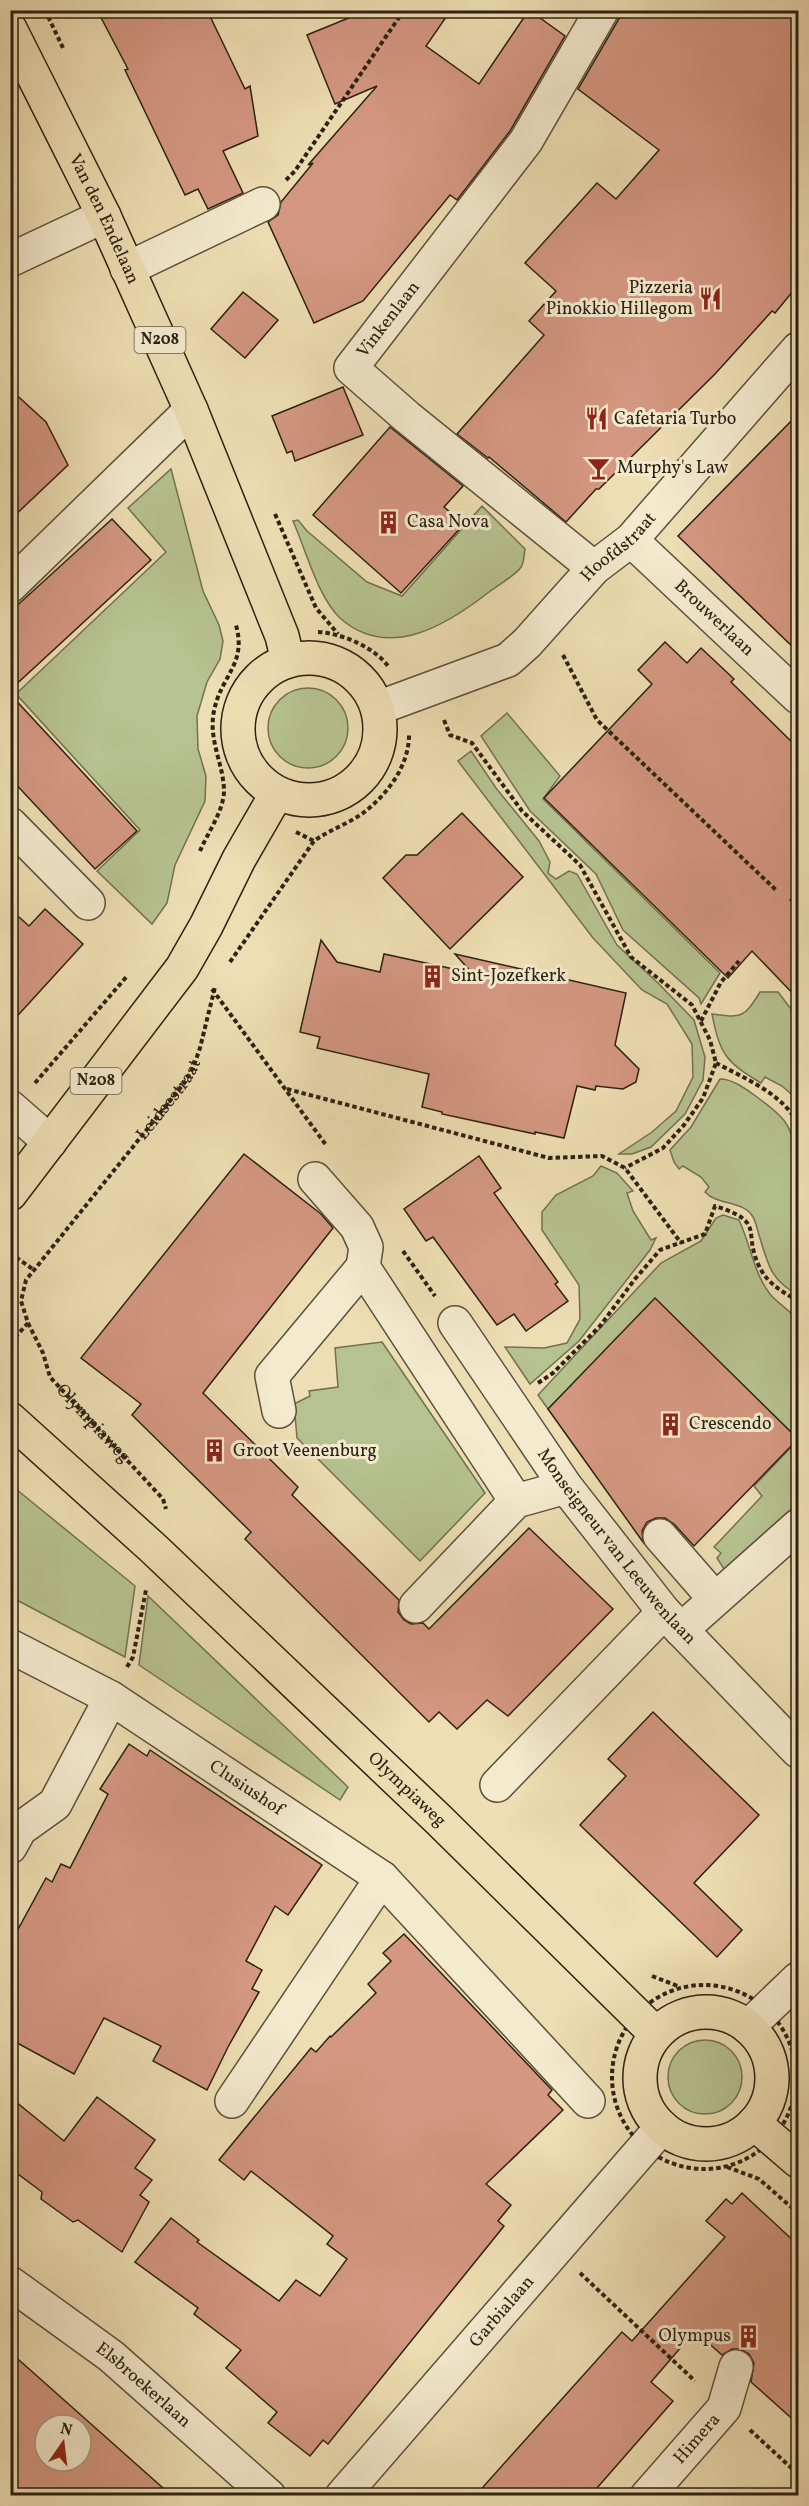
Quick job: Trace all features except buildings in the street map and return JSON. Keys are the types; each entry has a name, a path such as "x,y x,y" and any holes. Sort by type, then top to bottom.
{"main road":[{"name":"Van den Endelaan","path":"10,28 104,216 191,410 282,636 288,660"},
{"path":"304,657 336,662 362,680 372,693 404,698 381,732 376,755 364,775 345,791 323,799 299,800 277,793 260,782 248,768 240,750 237,732 238,713 245,695 256,680 271,668 288,660 304,657"},
{"name":"N208","path":"10,1194 182,968 206,926 239,859 277,793"},
{"name":"Olympiaweg","path":"10,1419 154,1549 439,1820 656,2034"},
{"path":"701,2012 726,2015 748,2027 765,2048 772,2074 768,2100 754,2123 734,2138 709,2144 684,2140 662,2127 648,2109 640,2087 642,2059 656,2034 676,2018 701,2012"},
{"path":"754,2123 798,2161"}],"street":[{"name":"Vinkenlaan","path":"594,568 407,417 351,368 526,141 600,11"},
{"path":"127,269 263,204"},
{"path":"10,260 104,216"},
{"name":"Hoofdstraat","path":"404,698 508,660 543,626 594,568 631,540 798,349"},
{"path":"10,586 191,410"},
{"name":"Brouwerlaan","path":"631,540 798,697"},
{"path":"10,824 88,903"},
{"path":"12,1109 50,1142"},
{"path":"279,1411 273,1376 363,1267 366,1247 357,1227 315,1179"},
{"path":"363,1267 516,1501"},
{"name":"Monseigneur van Leeuwenlaan","path":"455,1323 566,1487 673,1621 798,1751"},
{"path":"416,1606 516,1501 566,1487"},
{"path":"497,1785 673,1621 715,1599 798,1526"},
{"path":"660,1536 715,1599"},
{"name":"Clusiushof","path":"10,1646 111,1698 382,1878 588,2101"},
{"path":"10,1847 20,1829 55,1804 111,1698"},
{"path":"232,2101 382,1878"},
{"path":"748,2027 798,1979"},
{"name":"Garbialaan","path":"342,2496 662,2127"},
{"name":"Elsbroekerlaan","path":"10,2283 111,2356 269,2496"},
{"path":"724,2408 735,2367"},
{"name":"Himera","path":"647,2496 724,2408"}],"path":[{"path":"263,204 295,171 404,10"},
{"path":"543,626 565,657 597,720 776,890"},
{"path":"224,971 314,841 331,829 361,814 394,782 407,755 410,719 398,682 385,662 366,648 338,634"},
{"path":"404,698 450,735 472,743 522,811 580,865 631,957 692,1005 710,1040 716,1063 703,1098 684,1125 663,1148 625,1168"},
{"path":"198,856 221,806 224,792"},
{"path":"700,1021 721,982 739,961"},
{"path":"12,1109 129,974"},
{"name":"Leidsestraat","path":"28,1323 21,1301 26,1280 185,1082 194,1068 214,990 219,981"},
{"path":"716,1063 763,1088 795,1115 798,1126"},
{"path":"285,1089 549,1158 602,1156 625,1168 681,1243"},
{"path":"510,1402 553,1373 600,1326 660,1250 705,1234 715,1206 740,1214 753,1232 753,1252 760,1269 773,1286 798,1301"},
{"path":"10,1253 34,1269"},
{"path":"10,1343 28,1323"},
{"name":"Olympiaweg","path":"28,1323 43,1353 50,1377 164,1498 169,1520 154,1549"},
{"path":"111,1698 133,1657 154,1549"},
{"path":"791,2046 798,2029"},
{"path":"726,2166 759,2179 798,2213"},
{"path":"555,2250 798,2474"}],"green space":[{"path":"171,469 203,591 219,625 223,641 220,659 207,682 197,716 198,749 206,776 205,801 175,865 167,903 152,924 97,871 140,830 16,694 166,552 128,508"},
{"path":"482,506 525,549 521,567 511,577 455,616 437,626 399,637 379,637 360,631 341,619 319,586 293,521 298,520 307,531 367,582 402,596"},
{"path":"300,688 316,688 337,699 348,720 348,736 337,757 316,768 300,768 286,762 274,750 268,736 268,720 274,706 286,694"},
{"path":"507,713 560,776 543,799 720,973 701,1004 699,998 623,930 596,874 530,811 481,736"},
{"path":"471,751 496,788 539,841 550,862 548,873 556,879 569,871 577,874 617,945 694,1020 705,1057 703,1080 685,1114 651,1147 632,1154 619,1154 652,1132 676,1111 693,1077 692,1044 667,1004 642,990 593,938 458,761"},
{"path":"760,992 778,992 791,1009 798,1055 798,1100 782,1086 765,1077 761,1083 732,1063 718,1039 712,1014 736,1016 741,1014 750,1007"},
{"path":"720,1079 739,1085 774,1110 787,1125 793,1140 800,1183 798,1295 781,1283 771,1270 755,1221 749,1212 737,1205 710,1196 705,1192 709,1187 701,1177 683,1166 679,1169 674,1162 670,1150 691,1127"},
{"path":"601,1166 617,1173 633,1191 627,1193 633,1211 651,1240 656,1238 650,1250 579,1341 530,1384 505,1347 544,1348 567,1343 580,1319 579,1285 542,1230 542,1212 556,1195 593,1176"},
{"path":"723,1215 739,1220 765,1286 773,1298 797,1320 798,1439 655,1299 548,1409 538,1395 661,1263 701,1241 716,1218"},
{"path":"382,1342 485,1493 420,1561 297,1438 294,1404 310,1396 309,1391 338,1387 335,1348"},
{"path":"798,1440 798,1503 724,1569 717,1558 721,1553 714,1547 762,1496 754,1486"},
{"path":"11,1485 135,1586 125,1657 11,1597"},
{"path":"148,1596 348,1787 340,1800 139,1665"},
{"path":"698,2040 712,2040 726,2046 736,2056 742,2070 742,2084 736,2098 726,2108 712,2114 698,2114 684,2108 674,2098 668,2084 668,2070 674,2056 684,2046"}],"place":[{"name":"Pizzeria Pinokkio Hillegom","path":"711,298"},
{"name":"Cafetaria Turbo","path":"596,419"},
{"name":"Murphy's Law","path":"599,468"},
{"name":"Casa Nova","path":"389,522"},
{"name":"Sint-Jozefkerk","path":"433,976"},
{"name":"Crescendo","path":"671,1424"},
{"name":"Groot Veenenburg","path":"215,1451"},
{"name":"Olympus","path":"749,2336"}]}
